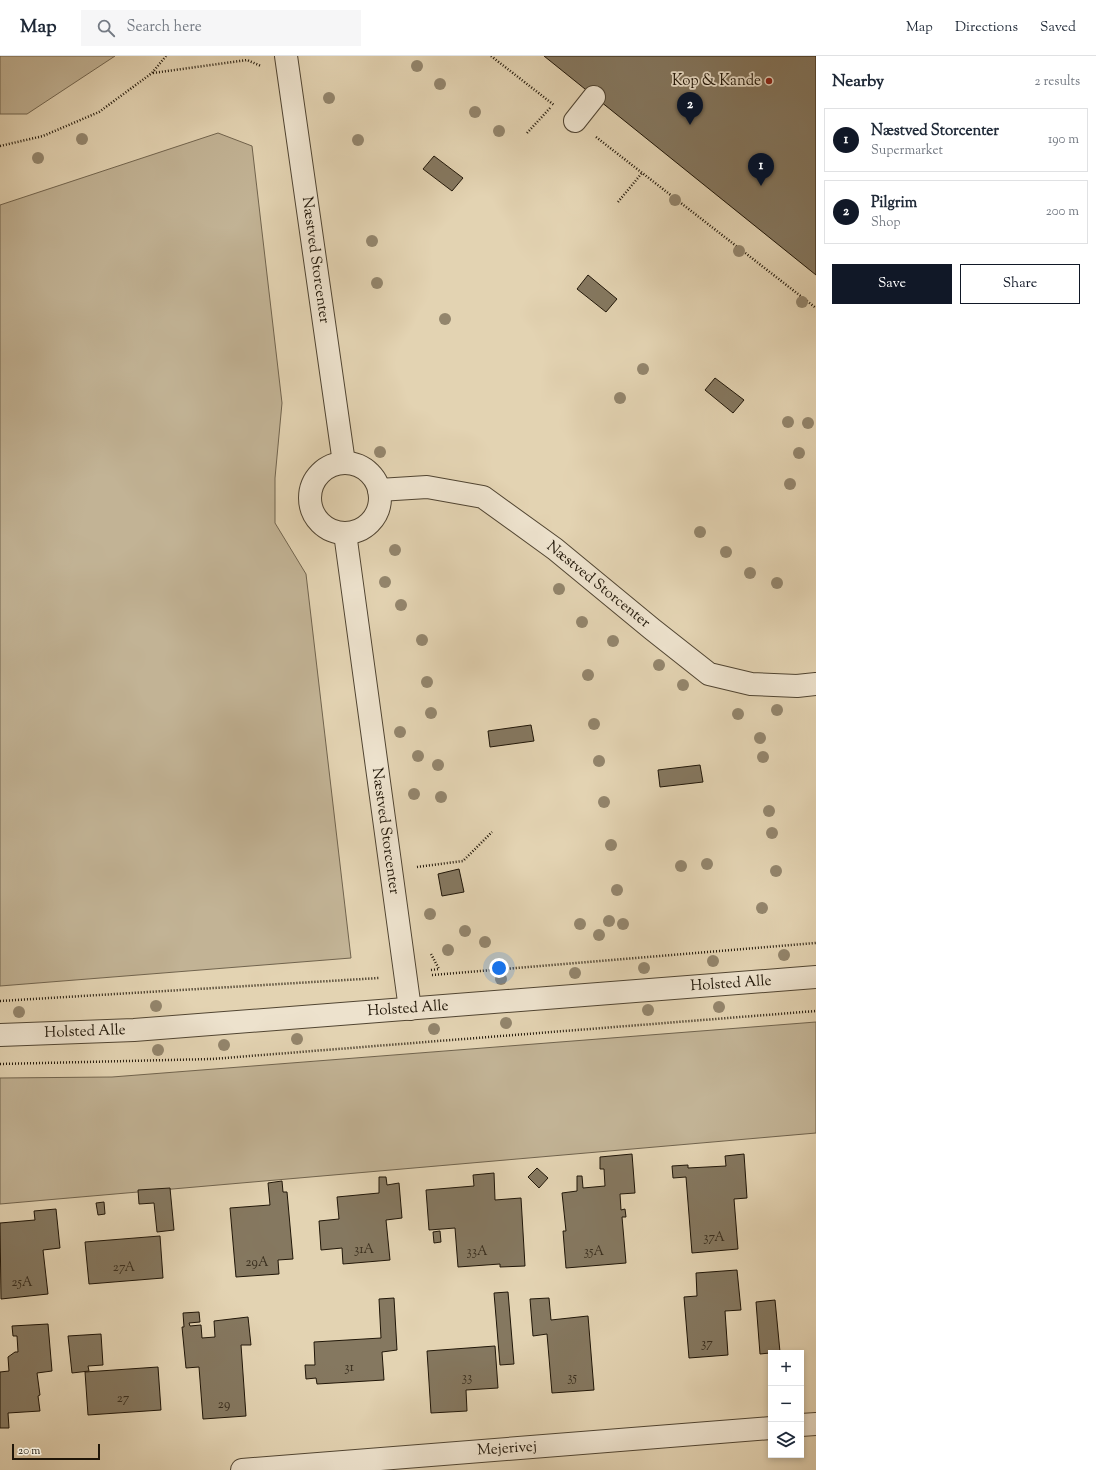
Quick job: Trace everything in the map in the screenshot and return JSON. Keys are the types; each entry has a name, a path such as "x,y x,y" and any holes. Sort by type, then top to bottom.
{"street":[{"name":"Næstved Storcenter","path":"286,56 344,463"},
{"path":"576,122 594,96"},
{"path":"344,463 355,464 366,470 375,478 379,490 380,500 378,510 373,520 366,527 356,531 345,533 334,531 323,525 315,516 311,505 310,493 314,482 321,472 332,466 344,463"},
{"name":"Næstved Storcenter","path":"379,490 427,487 483,498 554,549 709,674 751,684 797,686 816,684"},
{"name":"Næstved Storcenter","path":"345,533 410,1009"},
{"name":"Holsted Alle","path":"0,1035 134,1030 816,977"},
{"path":"804,1425 816,1424"},
{"name":"Mejerivej","path":"242,1470 768,1428"}],"path":[{"path":"0,146 42,136 100,112 152,73 166,56"},
{"path":"491,56 816,308"},
{"path":"152,73 247,60 289,77"},
{"path":"527,133 554,105"},
{"path":"618,202 642,173"},
{"path":"413,870 420,866 463,861 492,832"},
{"path":"428,950 442,974 816,943"},
{"path":"0,1001 405,975 439,969"},
{"path":"0,1064 212,1059 816,1011"}],"shaded area":[{"path":"0,56 115,56 27,114 0,114"},
{"path":"218,133 252,146 282,403 275,478 275,523 306,574 351,958 0,986 0,205"},
{"path":"816,1022 816,1133 0,1204 0,1078 112,1077"}],"building":[{"path":"544,56 816,56 816,275"},
{"path":"434,156 463,178 452,191 423,169"},
{"path":"588,275 617,299 606,312 577,289"},
{"path":"715,378 744,400 733,413 705,390"},
{"path":"531,725 534,741 490,747 488,731"},
{"path":"700,765 703,782 660,787 658,770"},
{"path":"459,869 464,892 442,896 438,874"},
{"path":"632,1154 635,1193 620,1194 621,1210 625,1209 626,1217 622,1217 626,1263 566,1268 563,1231 566,1231 562,1193 577,1191 577,1176 582,1176 583,1188 605,1186 604,1169 600,1169 600,1157"},
{"path":"744,1154 747,1198 734,1199 738,1249 692,1253 686,1177 673,1178 672,1166 688,1165 688,1168 726,1166 725,1156"},
{"path":"537,1168 548,1178 539,1188 528,1177"},
{"path":"494,1173 495,1200 521,1198 525,1266 500,1267 500,1264 458,1267 455,1228 429,1230 426,1190 474,1186 473,1175"},
{"path":"379,1177 386,1177 387,1185 399,1183 402,1218 386,1220 390,1260 343,1264 342,1248 321,1250 319,1221 339,1219 337,1197 379,1193"},
{"path":"282,1181 283,1192 287,1192 293,1259 278,1260 279,1274 236,1277 230,1208 270,1205 268,1183"},
{"path":"170,1188 174,1230 157,1232 154,1203 139,1204 138,1190"},
{"path":"104,1202 105,1214 98,1215 96,1203"},
{"path":"56,1209 60,1248 43,1250 48,1294 1,1299 0,1223 35,1220 34,1211"},
{"path":"440,1231 441,1242 434,1243 433,1232"},
{"path":"160,1236 163,1278 89,1284 85,1242"},
{"path":"737,1270 741,1310 725,1311 728,1355 689,1358 684,1297 697,1296 696,1273"},
{"path":"508,1292 514,1364 500,1365 494,1293"},
{"path":"394,1298 397,1350 382,1352 384,1380 317,1384 316,1378 306,1379 305,1365 315,1365 314,1342 381,1338 379,1299"},
{"path":"549,1298 551,1320 588,1316 594,1390 552,1393 547,1334 533,1336 530,1299"},
{"path":"775,1300 780,1350 768,1350 768,1353 760,1354 756,1302"},
{"path":"199,1312 200,1322 189,1323 190,1326 201,1325 202,1338 215,1337 214,1321 248,1317 251,1345 241,1345 246,1416 203,1419 199,1367 186,1368 182,1327 184,1327 183,1313"},
{"path":"48,1324 52,1371 37,1373 40,1395 38,1396 40,1411 8,1413 9,1428 0,1428 0,1372 9,1371 8,1357 15,1352 18,1352 17,1336 13,1336 12,1326"},
{"path":"101,1334 103,1365 88,1366 89,1371 72,1373 68,1336"},
{"path":"495,1346 498,1388 466,1390 467,1411 431,1413 427,1351"},
{"path":"158,1367 161,1410 88,1415 85,1372"}],"place":[{"name":"Kop & Kande","path":"769,81"},
{"name":"Pilgrim","path":"690,125"},
{"name":"Næstved Storcenter","path":"761,186"}]}
